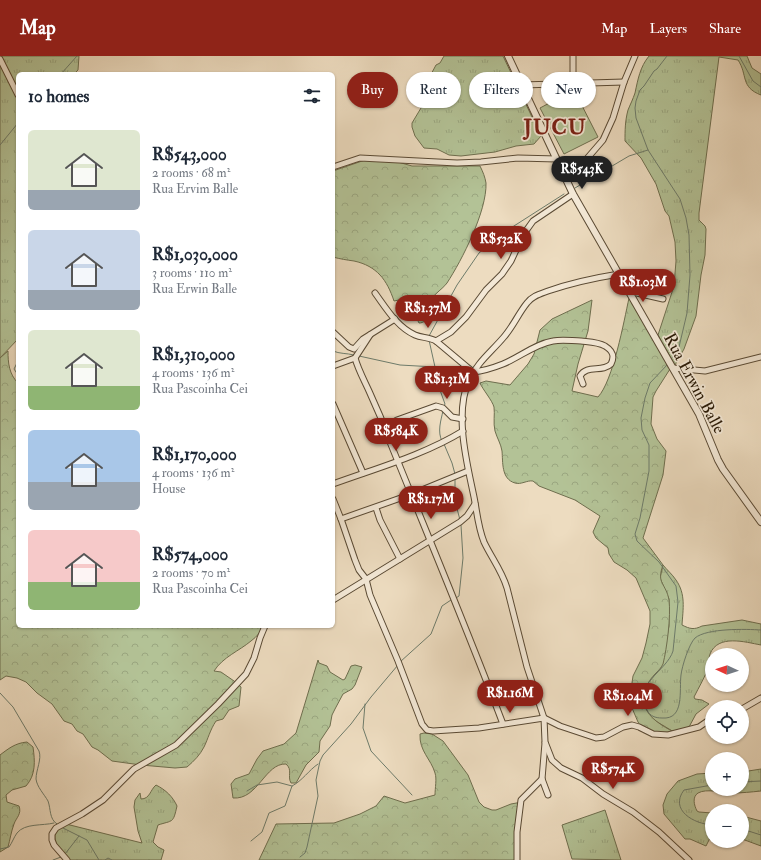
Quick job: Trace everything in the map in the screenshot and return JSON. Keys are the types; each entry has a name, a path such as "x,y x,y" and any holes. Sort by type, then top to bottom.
{"street":[{"name":"Rua Erwin Balle","path":"508,56 516,72"},
{"path":"573,56 573,72"},
{"path":"564,174 584,162 603,140 613,118 624,82 635,56"},
{"path":"0,58 16,91"},
{"path":"596,83 624,82"},
{"name":"Rua Erwin Balle","path":"533,108 573,194 699,414 720,465 761,522"},
{"path":"335,167 360,158 457,163 473,163 518,158 557,159"},
{"path":"436,341 460,324 486,290 502,274 511,261 523,235 533,221 573,194"},
{"path":"548,795 542,779 545,742 544,718 526,667 506,583 485,542 477,519 468,471 463,431 464,396 468,382 479,363 508,332 523,308 532,298 575,282 619,274"},
{"path":"628,291 663,299"},
{"path":"375,293 399,324 413,334 436,341 473,372"},
{"path":"335,334 353,349 356,349 363,339 395,319"},
{"path":"335,365 355,358 371,333"},
{"path":"473,372 498,366 540,345 554,341 565,340 592,342 610,349 614,356 611,364 605,368 591,369 584,372 580,376 583,384"},
{"path":"673,368 705,371 761,357"},
{"path":"355,358 385,427 503,724"},
{"path":"385,427 397,420 436,406 442,408 452,417 463,419"},
{"path":"335,409 363,473"},
{"path":"335,483 398,461 438,444 463,431"},
{"path":"341,519 376,508 468,471"},
{"path":"335,504 357,565 366,579 370,595 424,727 428,730 479,728 544,718 560,726 596,738 604,736 616,729 632,725 653,734 668,735 699,727 705,723"},
{"path":"335,599 465,518 475,504"},
{"path":"376,508 380,520 400,559"},
{"path":"465,518 477,519"},
{"path":"67,860 54,845 52,840 52,834 56,828 82,814 103,800 134,769 176,745 246,674 254,658 264,628"},
{"path":"749,705 761,698"},
{"path":"545,742 550,755 555,763 561,768 582,778 603,794 632,812 659,832 689,860"},
{"path":"517,860 517,832 520,800 542,779"}],"green space":[{"path":"0,56 79,56 78,70 76,72 16,72 16,341 0,358"},
{"path":"444,56 503,56 511,72 469,72 469,108 528,108 541,136 534,144 516,146 495,152 461,156 449,155 437,149 424,148 415,136 412,127 412,123 421,108 461,108 461,72 432,72 436,65 440,63"},
{"path":"649,56 747,56 752,68 761,74 761,95 754,92 747,84 738,60 719,57 699,213 699,220 706,229 705,255 696,316 684,349 675,365 658,335 674,286 676,261 675,242 669,216 665,211 656,184 641,158 625,141 628,110 635,93 641,69"},
{"path":"540,108 583,108 598,137 564,154"},
{"path":"365,160 398,162 412,166 480,166 486,183 485,194 478,221 460,262 445,286 429,303 429,315 426,320 419,323 408,301 404,299 394,301 384,280 375,270 362,263 335,258 335,170"},
{"path":"629,298 670,369 653,397 651,424 657,439 666,451 663,475 643,538 663,565 661,580 668,594 669,623 663,664 647,684 644,701 649,714 661,725 674,732 646,733 638,722 632,708 630,696 633,676 642,658 650,624 650,611 636,578 614,562 609,554 608,548 596,538 593,532 600,516 575,500 539,486 533,481 515,483 507,478 504,470 501,448 494,428 494,407 480,383 486,381 510,385 528,364 534,354 540,330 552,319 592,300 588,331 572,391 598,397 613,365"},
{"path":"8,351 10,368 16,381 16,628 264,628 246,645 226,658 214,671 221,672 241,687 239,706 229,710 223,719 216,721 197,758 187,767 175,768 112,761 92,747 83,734 77,731 72,724 64,721 52,704 37,693 26,682 17,678 6,676 0,680 0,358"},
{"path":"663,565 679,585 683,596 682,625 690,628 697,628 742,620 761,624 761,645 732,641 719,644 714,648 705,648 705,675 694,697 695,699 705,702 705,707 696,714 689,727 674,732 654,720 648,714 645,706 644,695 646,685 661,668 669,626 669,599 660,578"},
{"path":"318,660 319,663 327,666 330,672 343,680 345,679 351,666 355,665 362,667 355,685 352,689 343,694 335,709 330,726 320,741 319,752 306,765 296,783 291,783 288,766 286,764 279,765 272,769 249,793 242,797 233,798 231,784 235,779 249,774 263,751 284,744 296,733"},
{"path":"420,734 432,734 443,741 468,775 479,802 484,807 496,810 511,804 522,802 519,816 519,860 259,860 276,824 334,823 360,814 376,806 384,796 405,803 435,795 436,775 423,750 420,740"},
{"path":"27,742 33,747 33,773 26,786 12,790 6,795 7,802 19,806 20,811 13,827 8,847 0,852 0,755 15,745"},
{"path":"761,769 761,791 749,792 749,771"},
{"path":"705,773 705,791 698,793 694,801 697,811 705,812 705,846 690,839 685,839 664,814 663,805 667,794 678,781 697,774"},
{"path":"156,785 169,794 177,806 173,819 170,822 158,825 153,842 164,850 161,860 65,860 59,851 55,835 57,830 66,824 142,843 138,831 134,807 135,800 140,793 141,799 146,798"},
{"path":"605,810 621,860 572,859 562,825"},
{"path":"749,818 761,821 761,846 749,842"}],"waterway":[{"path":"63,72 77,56"},
{"path":"667,56 640,90 635,108 636,118 648,150 680,199 686,218 689,235 690,275 687,313 679,347 672,358"},
{"path":"739,56 753,81 761,87"},
{"path":"0,145 16,125"},
{"path":"575,188 629,156 648,150"},
{"path":"429,336 457,285 479,253 503,233 564,194"},
{"path":"429,340 436,379 445,404 444,406"},
{"path":"335,352 354,355"},
{"path":"359,356 400,365 435,367"},
{"path":"668,364 650,383 641,418 642,430 649,445 649,471 640,518 635,534 637,541 659,562 676,586 678,602 673,651 670,658 647,685 644,693 644,701 648,712 657,718 662,718 669,717 678,709 683,666 688,650 695,638 708,632 737,629 761,630"},
{"path":"16,365 14,369 16,372"},
{"path":"442,441 440,422 443,411"},
{"path":"444,444 455,474"},
{"path":"455,478 455,501 460,520"},
{"path":"456,598 459,596 463,558 461,525"},
{"path":"400,662 431,634 442,606 451,600"},
{"path":"300,857 305,853 307,847 318,796 316,780 320,761 323,755 351,724 398,665"},
{"path":"0,693 13,707 39,751 40,757 36,779 39,788 48,801 54,822 57,824"},
{"path":"365,704 363,728 371,751 412,795"},
{"path":"251,841 262,832 269,813 285,806 292,786 318,764"},
{"path":"749,782 761,781"},
{"path":"247,791 257,785 277,782 292,786"},
{"path":"705,786 684,790 680,797 680,804 686,815 691,819 705,824"},
{"path":"0,849 9,847 17,833 24,828 34,825 54,823"},
{"path":"61,827 87,840 99,860"},
{"path":"749,831 761,835"},
{"path":"65,854 79,836"},
{"path":"53,860 61,857"},
{"path":"105,860 108,858 112,860"}],"district":[{"name":"JUCU","path":"555,127"}]}
